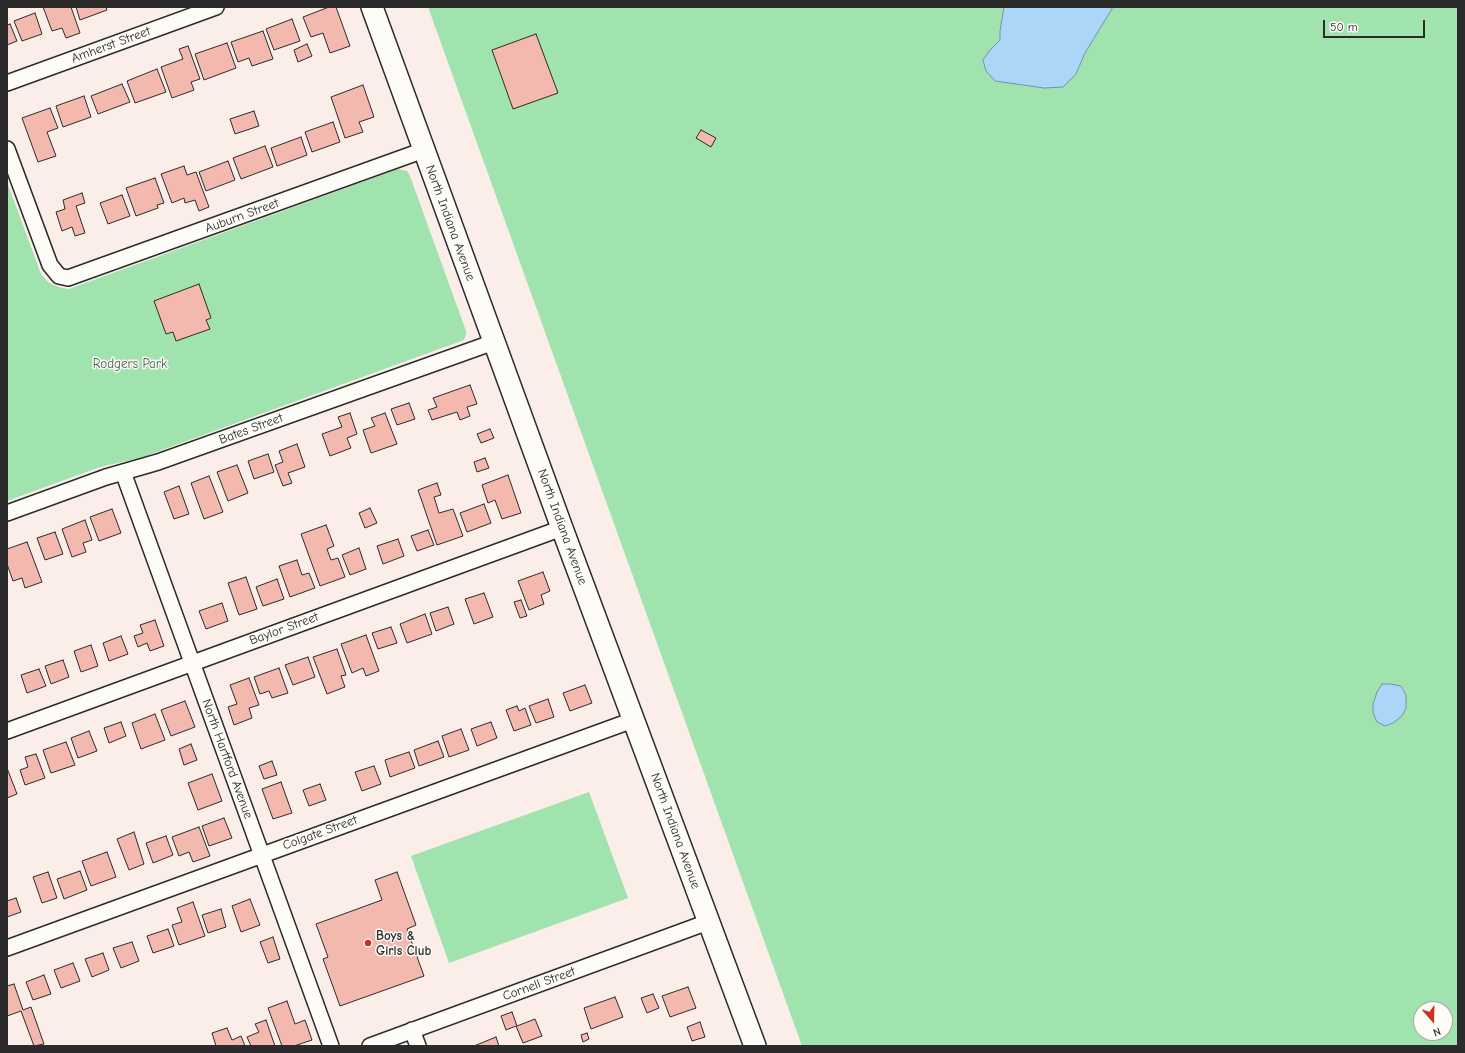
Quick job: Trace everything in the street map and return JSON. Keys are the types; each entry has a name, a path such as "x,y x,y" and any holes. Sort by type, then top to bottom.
{"main road":[{"name":"North Indiana Avenue","path":"372,7 562,528 755,1046"}],"street":[{"name":"Amherst Street","path":"7,83 216,7"},
{"name":"Auburn Street","path":"7,149 50,265 59,276 68,278 424,150"},
{"name":"Bates Street","path":"7,513 106,477 158,462 494,342"},
{"name":"North Hartford Avenue","path":"122,472 331,1046"},
{"name":"Baylor Street","path":"7,731 562,528"},
{"name":"Colgate Street","path":"7,948 633,720"},
{"name":"Cornell Street","path":"370,1046 708,922"},
{"path":"412,1030 418,1046"}],"green space":[{"path":"428,7 1458,7 1458,1046 802,1046"},
{"name":"Rodgers Park","path":"398,169 407,171 410,176 466,331 464,340 140,458 100,467 7,501 7,182 41,274 48,282 62,288 69,289"},
{"path":"589,792 628,898 449,963 411,856"}],"water":[{"path":"1004,7 1113,7 1085,53 1076,74 1063,87 1044,88 995,81 986,71 983,60 1000,40"},
{"path":"1382,684 1401,686 1406,695 1406,708 1402,716 1393,723 1385,726 1377,722 1373,713 1373,704 1377,692"}],"building":[{"path":"43,7 71,7 80,33 66,38 62,28 52,31"},
{"path":"76,7 106,7 107,10 80,20"},
{"path":"329,7 336,7 350,46 330,53 323,33 311,37 303,17"},
{"path":"35,13 42,34 22,41 14,21"},
{"path":"292,19 300,41 274,50 266,29"},
{"path":"10,24 17,41 7,45 7,25"},
{"path":"263,31 273,59 252,66 249,58 238,62 231,42"},
{"path":"536,34 558,93 513,109 492,50"},
{"path":"227,43 236,68 204,80 195,54"},
{"path":"307,44 312,56 298,62 294,50"},
{"path":"188,46 200,79 191,82 194,90 172,98 161,67 183,59 179,49"},
{"path":"157,69 166,92 135,103 127,81"},
{"path":"122,84 130,102 98,114 91,96"},
{"path":"363,85 374,117 359,122 363,132 345,138 331,97"},
{"path":"84,96 91,117 63,127 56,106"},
{"path":"50,108 58,128 47,132 56,156 38,162 22,118"},
{"path":"254,111 259,126 235,134 230,119"},
{"path":"333,122 340,142 312,152 305,132"},
{"path":"701,130 716,138 711,147 696,138"},
{"path":"301,137 307,155 277,166 271,148"},
{"path":"265,146 273,167 241,179 233,158"},
{"path":"228,161 235,180 206,191 199,172"},
{"path":"184,166 187,175 196,172 209,207 199,211 195,200 185,203 184,198 172,203 161,174"},
{"path":"155,178 164,203 157,205 158,208 136,216 126,188"},
{"path":"82,193 85,203 76,206 85,233 75,236 72,227 62,231 56,212 65,209 63,200"},
{"path":"122,195 130,216 108,224 100,203"},
{"path":"199,284 211,318 206,320 210,329 176,341 173,332 166,334 154,301"},
{"path":"470,385 477,404 467,407 470,416 460,420 457,412 432,420 428,410 437,407 433,398"},
{"path":"409,403 415,419 397,425 391,409"},
{"path":"350,413 357,434 347,438 351,448 330,456 322,434 342,427 338,417"},
{"path":"385,413 397,444 371,453 363,430 375,426 371,418"},
{"path":"490,429 494,438 481,443 477,434"},
{"path":"297,444 305,467 288,473 292,483 283,486 275,465 283,462 279,451"},
{"path":"268,454 274,472 254,479 248,461"},
{"path":"485,458 489,468 477,472 474,462"},
{"path":"237,465 248,493 228,501 217,472"},
{"path":"508,475 521,513 502,519 495,500 488,503 482,485"},
{"path":"209,476 223,512 204,519 191,483"},
{"path":"437,483 441,495 434,497 439,513 453,509 463,536 437,545 418,490"},
{"path":"179,486 189,514 174,519 164,492"},
{"path":"484,504 491,523 467,532 460,513"},
{"path":"370,508 377,523 365,528 359,513"},
{"path":"112,509 121,533 99,541 90,517"},
{"path":"85,520 92,540 83,543 86,552 72,557 62,529"},
{"path":"326,525 334,546 327,549 331,560 338,558 345,577 320,586 301,534"},
{"path":"428,530 434,545 417,551 411,536"},
{"path":"55,532 63,554 45,560 37,538"},
{"path":"398,539 404,556 383,564 377,546"},
{"path":"27,542 42,582 25,588 22,578 13,581 7,564 7,549"},
{"path":"359,548 366,569 350,575 342,555"},
{"path":"297,560 302,575 309,573 315,588 290,597 279,566"},
{"path":"543,572 550,591 541,595 544,604 529,610 518,581"},
{"path":"246,577 257,609 239,615 228,583"},
{"path":"277,579 284,599 263,606 256,587"},
{"path":"484,593 493,617 474,624 465,599"},
{"path":"521,600 527,616 520,618 514,602"},
{"path":"222,603 228,621 206,629 199,611"},
{"path":"448,607 454,624 436,631 430,613"},
{"path":"425,614 432,634 407,643 400,624"},
{"path":"155,620 164,646 150,651 147,643 138,647 134,636 143,633 140,625"},
{"path":"391,627 397,643 378,649 372,633"},
{"path":"366,635 379,671 366,676 363,668 352,673 341,644"},
{"path":"121,636 128,654 109,661 103,643"},
{"path":"91,645 98,666 81,672 74,651"},
{"path":"337,649 346,675 341,676 345,687 327,694 313,657"},
{"path":"308,657 315,677 293,685 285,665"},
{"path":"63,660 69,677 51,684 45,666"},
{"path":"279,668 288,693 272,698 269,691 260,694 254,677"},
{"path":"39,669 46,686 27,693 21,675"},
{"path":"249,678 259,705 249,708 252,718 234,725 228,707 237,704 230,685"},
{"path":"585,685 592,703 570,711 563,693"},
{"path":"548,699 554,717 536,723 529,706"},
{"path":"185,701 195,727 171,736 161,710"},
{"path":"517,706 519,711 525,708 531,725 514,731 506,710"},
{"path":"155,714 165,740 141,749 132,723"},
{"path":"121,722 126,736 109,743 104,728"},
{"path":"491,722 497,738 477,746 471,729"},
{"path":"461,729 469,750 449,757 442,736"},
{"path":"89,731 97,751 78,758 71,738"},
{"path":"438,741 444,757 419,766 414,750"},
{"path":"66,742 75,765 51,773 43,750"},
{"path":"191,744 197,760 184,765 179,749"},
{"path":"409,752 415,768 390,777 385,760"},
{"path":"36,754 45,778 25,785 20,770 28,767 25,757"},
{"path":"272,761 277,775 264,779 259,766"},
{"path":"374,766 381,784 362,791 355,772"},
{"path":"7,768 17,794 7,798"},
{"path":"212,774 222,801 198,810 188,783"},
{"path":"281,782 292,813 273,819 262,789"},
{"path":"320,784 326,800 309,806 303,790"},
{"path":"224,818 232,838 209,846 202,826"},
{"path":"199,827 210,856 193,862 189,852 179,856 172,837"},
{"path":"134,832 144,864 129,870 117,839"},
{"path":"166,836 173,855 153,863 146,843"},
{"path":"107,852 116,877 91,886 82,861"},
{"path":"80,871 87,890 64,899 57,879"},
{"path":"48,872 57,898 42,903 33,877"},
{"name":"Boys & Girls Club","path":"397,872 416,925 407,929 424,976 340,1006 323,959 328,957 316,924 382,900 375,880"},
{"path":"16,898 21,912 7,917 7,901"},
{"path":"250,899 260,925 241,932 232,906"},
{"path":"193,902 205,936 179,945 172,925 182,922 177,908"},
{"path":"221,909 226,927 208,933 202,915"},
{"path":"168,929 174,946 153,953 147,936"},
{"path":"273,937 280,959 268,963 260,942"},
{"path":"132,942 139,961 121,968 113,948"},
{"path":"103,953 109,970 92,977 85,959"},
{"path":"73,963 80,981 61,988 54,970"},
{"path":"44,975 51,994 33,1000 26,982"},
{"path":"14,984 23,1010 31,1007 44,1044 34,1046 21,1011 7,1016 7,986"},
{"path":"688,987 696,1008 670,1017 662,996"},
{"path":"653,994 659,1008 647,1013 641,998"},
{"path":"615,997 623,1017 591,1029 584,1008"},
{"path":"287,1001 295,1024 305,1020 312,1040 294,1046 282,1046 268,1008"},
{"path":"512,1012 517,1026 535,1019 542,1036 523,1043 516,1026 506,1030 501,1016"},
{"path":"266,1020 275,1046 251,1046 247,1037 259,1032 255,1024"},
{"path":"700,1022 705,1037 692,1041 687,1027"},
{"path":"227,1028 232,1040 241,1036 245,1046 216,1046 212,1033"},
{"path":"587,1033 589,1039 583,1042 581,1035"},
{"path":"496,1037 499,1046 474,1046"}],"place":[{"name":"Boys & Girls Club","path":"368,943"}]}
